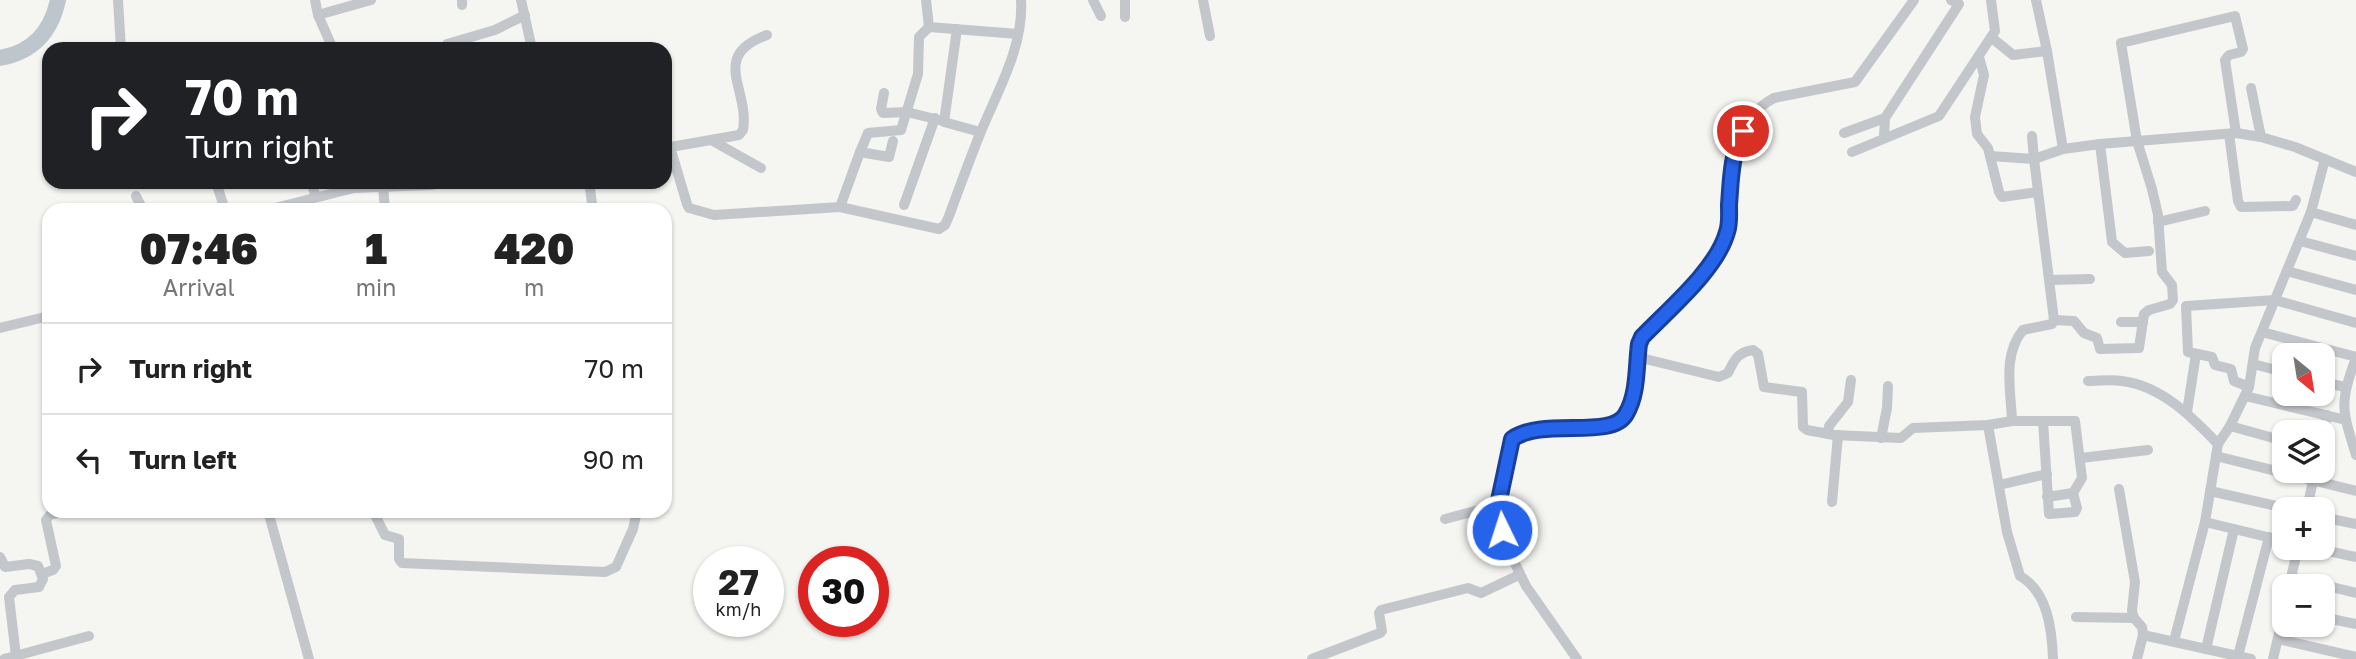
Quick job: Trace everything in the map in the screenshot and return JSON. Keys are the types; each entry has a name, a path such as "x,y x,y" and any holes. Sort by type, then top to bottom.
{"street":[{"path":"118,0 121,42"},
{"path":"315,0 318,15 330,42"},
{"path":"318,15 371,0"},
{"path":"521,0 531,42"},
{"path":"926,0 929,27"},
{"path":"672,159 690,208 714,215 840,207 939,229 945,225 949,216 1001,86 1021,27 1021,0"},
{"path":"1093,0 1101,16"},
{"path":"1125,0 1125,17"},
{"path":"1203,0 1210,36"},
{"path":"1577,659 1519,575 1507,547 1498,505 1512,439 1538,428 1594,428 1618,422 1625,417 1634,394 1637,357 1642,337 1711,265 1722,245 1728,230 1731,169 1735,151 1750,117 1774,97 1855,82 1914,0"},
{"path":"1852,152 1941,114 1992,38 1996,28 1991,0"},
{"path":"2036,0 2063,149"},
{"path":"1884,137 1885,118 1959,1"},
{"path":"454,42 495,30 526,15"},
{"path":"2054,320 2076,322 2084,333 2096,337 2100,349 2139,348 2144,314 2170,304 2173,300 2172,285 2162,272 2152,189 2137,141 2120,43 2235,16 2244,49 2229,55 2225,60 2238,201 2241,207 2293,206 2296,200"},
{"path":"840,207 868,134 900,131 918,74 919,37 929,27 1018,34"},
{"path":"904,205 940,120 957,29"},
{"path":"672,147 738,135 743,130 736,67 738,52 750,41 767,35"},
{"path":"1992,38 2013,55 2047,51"},
{"path":"1979,57 1983,75 1975,117 1977,134 1988,148 1999,192 2002,197 2038,192"},
{"path":"2251,88 2261,137"},
{"path":"884,93 881,109 883,113 907,112 981,132"},
{"path":"1844,133 1885,118"},
{"path":"1990,156 2034,159 2063,149 2100,144 2232,134 2261,137 2356,172"},
{"path":"2012,421 2010,366 2013,346 2023,330 2053,324 2054,320 2032,136"},
{"path":"711,140 761,168"},
{"path":"860,152 888,157 893,141"},
{"path":"2100,144 2112,242 2125,253 2149,251"},
{"path":"2175,641 2205,522 2217,450 2247,392 2255,348 2312,212 2325,159"},
{"path":"313,189 316,197"},
{"path":"293,203 350,189"},
{"path":"136,196 140,203"},
{"path":"2158,222 2205,211"},
{"path":"2312,212 2356,225"},
{"path":"2300,241 2356,256"},
{"path":"2287,271 2356,290"},
{"path":"2049,280 2090,279"},
{"path":"2346,420 2247,392 2234,381 2231,369 2214,365 2213,357 2188,353 2186,306 2275,300 2356,323"},
{"path":"0,328 42,318"},
{"path":"2121,322 2143,322"},
{"path":"2262,332 2356,357 2345,387 2343,409 2356,455"},
{"path":"1637,357 1719,377 1728,373 1735,358 1741,353 1753,350 1758,354 1764,387 1802,392 1803,427 1833,434 1901,438 1913,428 1988,425 2012,421 2043,421 2075,421 2082,478 2073,493 2077,508 2075,512 2050,514 2043,421"},
{"path":"2187,412 2196,355"},
{"path":"2253,364 2272,369"},
{"path":"1832,502 1833,434 1829,426 1849,402 1851,380"},
{"path":"2088,381 2122,381 2139,385 2187,412 2217,450 2272,465"},
{"path":"2335,385 2345,387"},
{"path":"1881,438 1888,386"},
{"path":"2327,420 2328,415"},
{"path":"1988,425 2011,552 2020,576 2029,581 2044,603 2053,659"},
{"path":"2230,426 2272,438"},
{"path":"2081,458 2148,450"},
{"path":"1999,485 2047,474"},
{"path":"2334,483 2356,491"},
{"path":"2119,489 2135,582 2134,618 2141,626 2143,635 2137,659"},
{"path":"2210,491 2272,505"},
{"path":"2048,497 2073,493"},
{"path":"1445,519 1498,505"},
{"path":"41,574 53,570 56,566 48,518"},
{"path":"270,518 309,659"},
{"path":"376,518 385,535 399,539 399,559 402,563 605,572 616,567 635,518"},
{"path":"2335,520 2356,524"},
{"path":"2205,522 2272,538"},
{"path":"2206,649 2234,529"},
{"path":"2238,656 2269,537"},
{"path":"2335,552 2356,557"},
{"path":"0,557 5,567 35,565 43,579 39,587 15,590 9,597 16,656"},
{"path":"1312,659 1380,633 1381,610 1468,588 1481,593 1519,575"},
{"path":"2335,590 2356,593"},
{"path":"2076,617 2134,618"},
{"path":"2335,620 2356,624"},
{"path":"2143,635 2251,659"},
{"path":"4,659 89,636"},
{"path":"2273,659 2278,639 2356,657"},
{"path":"2312,659 2315,647"}],"waterway":[{"path":"0,58 22,51 39,39 51,22 58,0"}],"route":[{"path":"1502,530 1498,505 1512,439 1538,428 1611,426 1625,417 1634,394 1642,337 1711,265 1722,245 1728,230 1731,169 1736,145 1743,131"}]}
